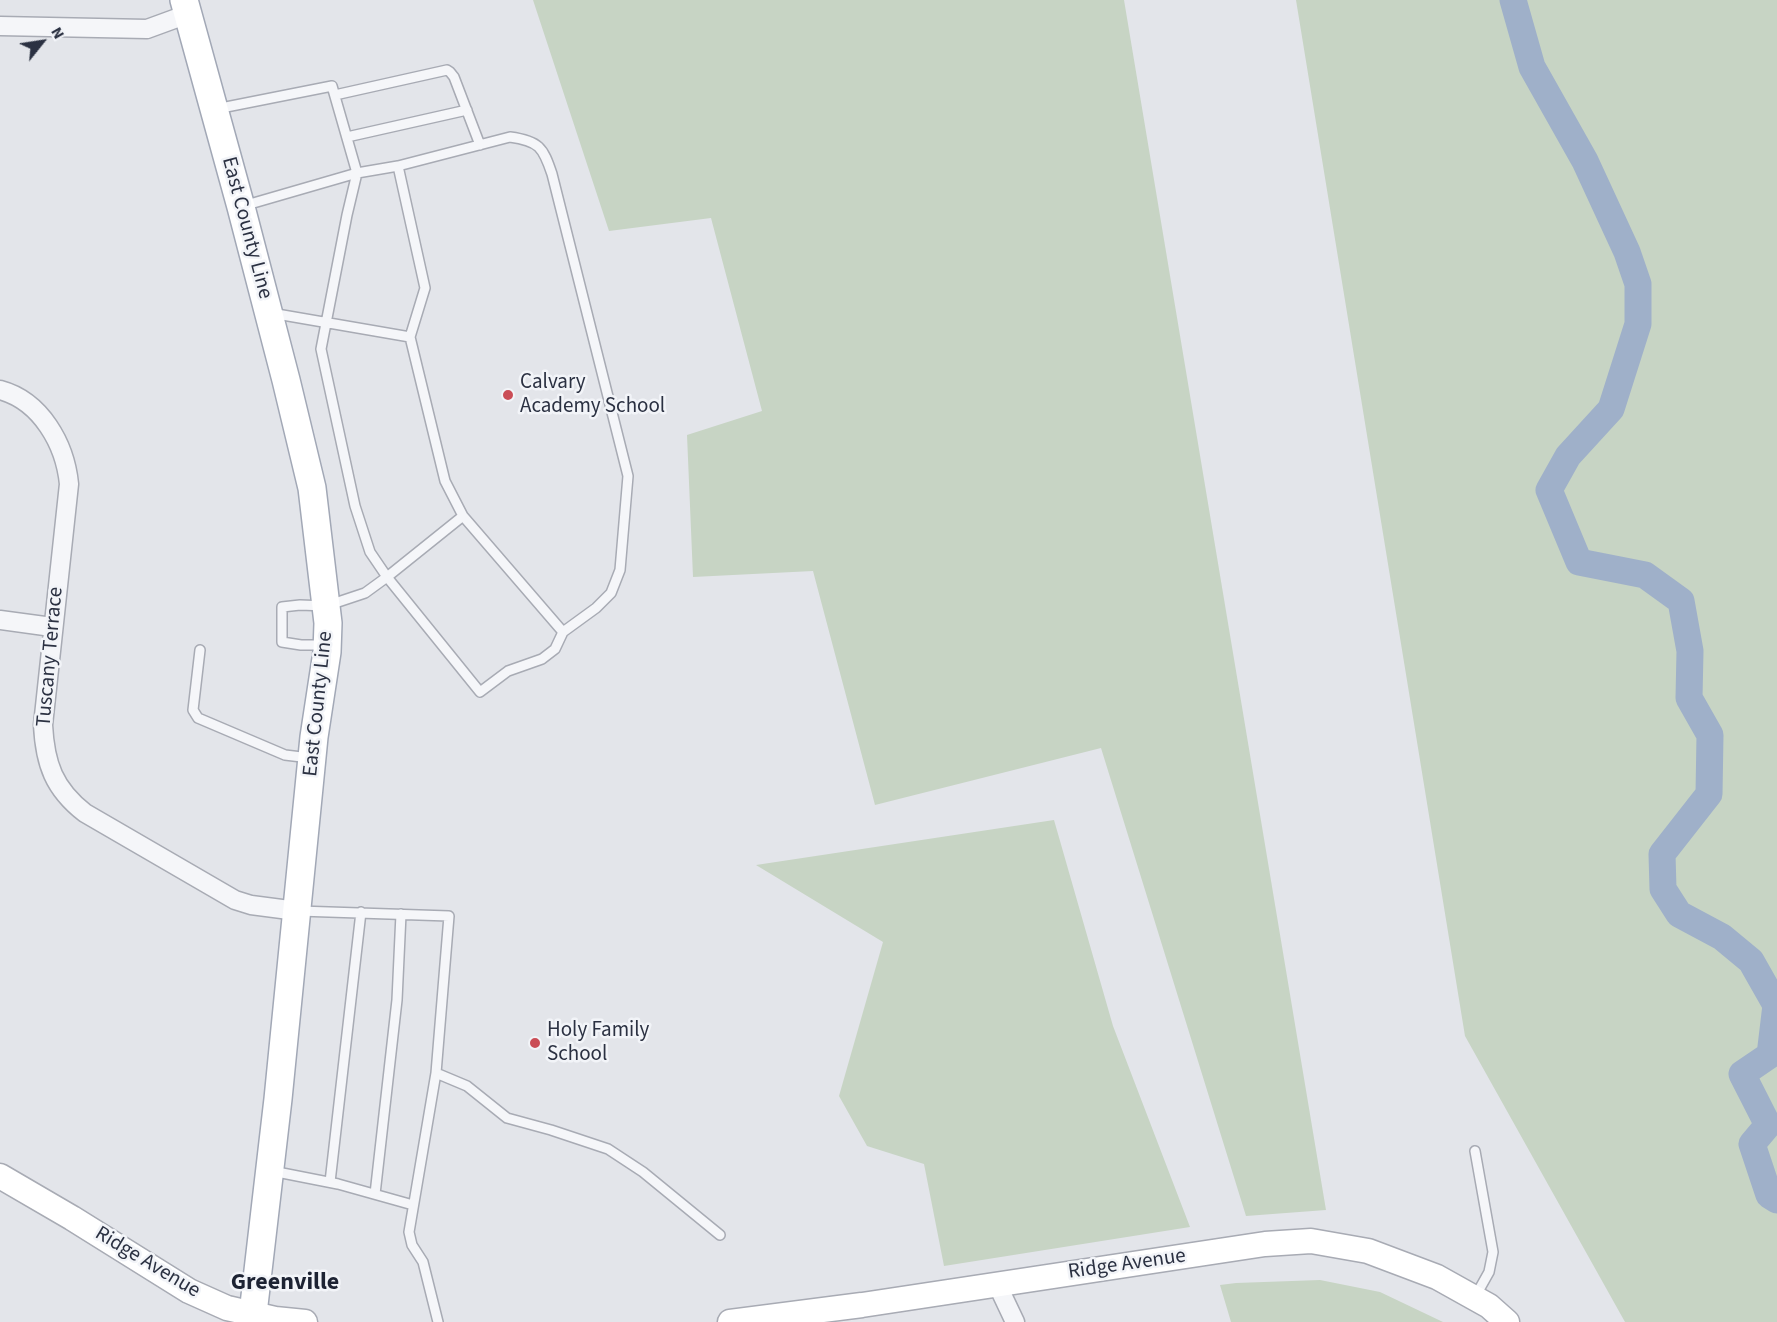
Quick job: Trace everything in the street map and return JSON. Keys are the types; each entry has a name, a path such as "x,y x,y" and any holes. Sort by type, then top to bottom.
{"main road":[{"name":"East County Line","path":"186,7 241,207 312,488 328,623 270,1171 252,1318"}],"street":[{"path":"0,26 147,29 186,7"},
{"name":"Tuscany Terrace","path":"0,390 22,399 37,411 62,451 68,469 69,484 43,725 44,746 50,771 58,786 85,813 235,900 297,911"},
{"path":"0,620 52,627"},
{"name":"Ridge Avenue","path":"0,1176 189,1291 252,1318 305,1322"},
{"name":"Ridge Avenue","path":"730,1322 849,1311 998,1284 1265,1244 1311,1241 1368,1251 1437,1277 1490,1306 1507,1322"},
{"path":"998,1284 1015,1322"}],"lane":[{"path":"214,109 447,70 454,77 480,145"},
{"path":"241,207 357,173 398,166 510,137 527,140 544,151 552,174 628,476 620,570 611,593 596,608 563,632 555,648 542,659 508,671 480,692 387,577 370,552 355,506 321,349 357,173 334,90"},
{"path":"347,137 467,110"},
{"path":"398,166 425,288 410,337 445,481 463,516 563,632"},
{"path":"268,313 410,337"},
{"path":"327,645 282,642 282,607 326,606 365,594 463,516"},
{"path":"200,650 193,710 198,718 285,755 312,759"},
{"path":"297,911 449,915 436,1073 409,1232 411,1245 423,1262 438,1322"},
{"path":"330,1182 361,912"},
{"path":"375,1194 397,1000 402,914"},
{"path":"436,1073 467,1086 507,1118 608,1149 643,1172 720,1235"},
{"path":"1475,1298 1489,1272 1493,1252 1476,1151"},
{"path":"270,1171 330,1182 413,1205"}],"green space":[{"path":"533,0 1124,0 1326,1210 1246,1216 1101,748 875,805 813,571 693,577 687,435 762,411 711,218 609,231"},
{"path":"1296,0 1777,0 1777,1322 1625,1322 1465,1036"},
{"path":"1054,820 1113,1026 1190,1227 944,1266 924,1164 867,1146 839,1096 883,942 756,865"},
{"path":"1320,1280 1380,1292 1443,1322 1231,1322 1220,1285"}],"waterway":[{"path":"1513,0 1532,67 1585,161 1627,252 1638,284 1638,324 1611,409 1568,456 1549,490 1579,562 1645,575 1681,601 1690,651 1689,698 1710,735 1709,794 1662,854 1663,889 1679,914 1722,937 1751,961 1776,1005 1770,1055 1742,1074 1768,1125 1752,1144 1769,1195 1777,1200"}],"place":[{"name":"Calvary Academy School","path":"508,395"},
{"name":"Holy Family School","path":"535,1043"}],"district":[{"name":"Greenville","path":"285,1284"}]}
